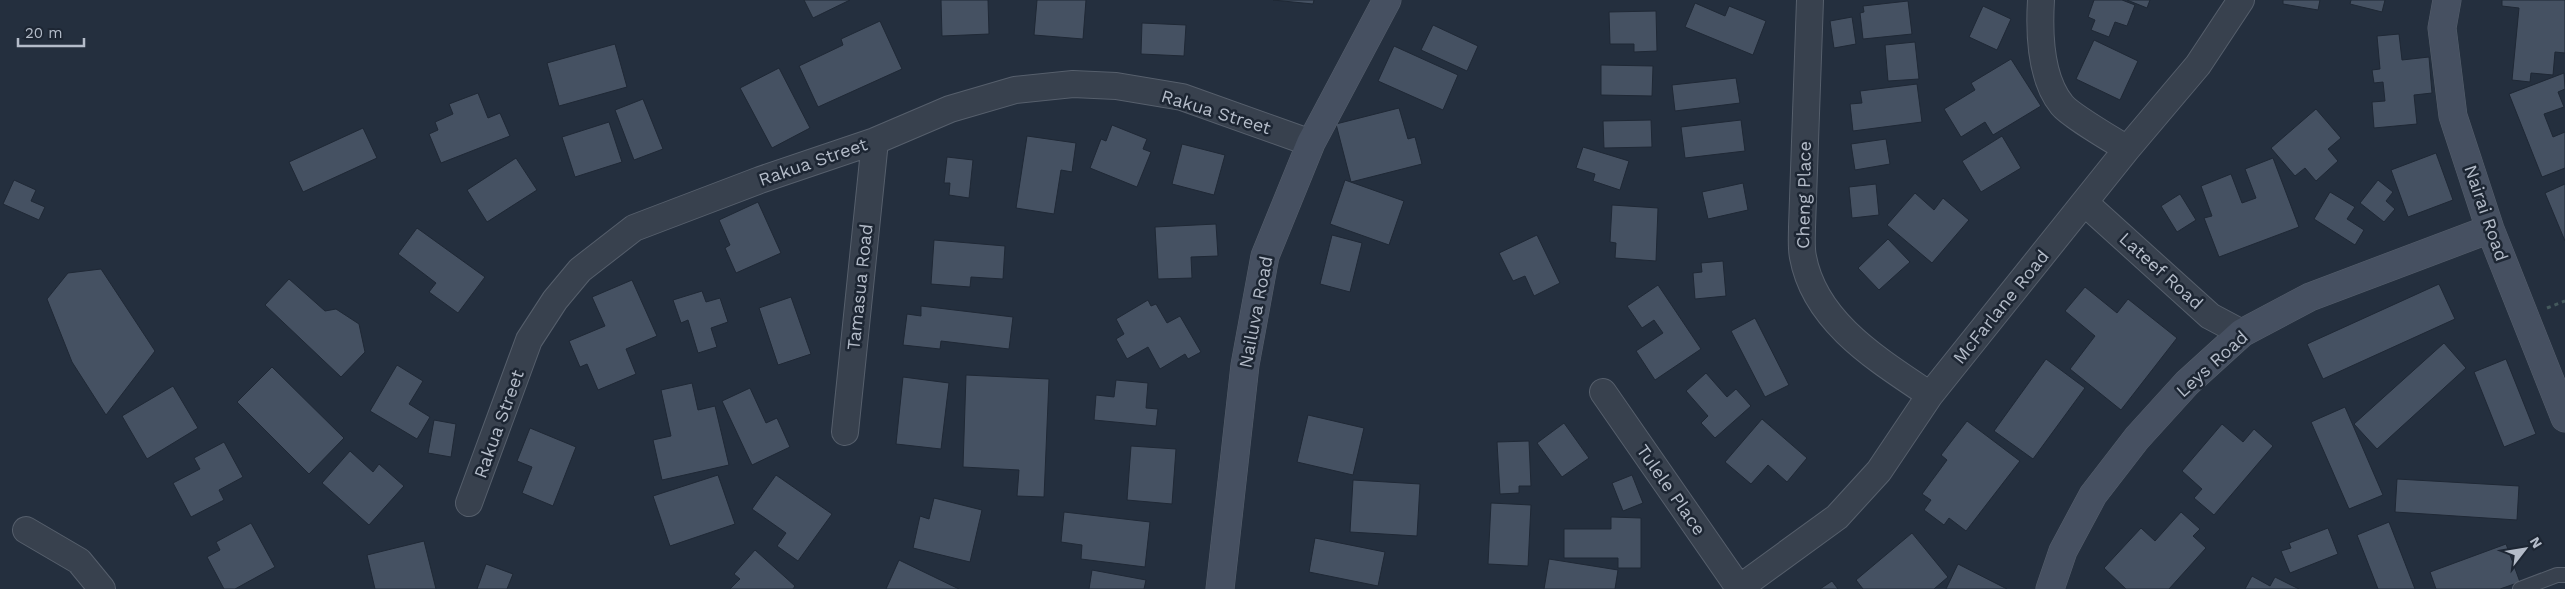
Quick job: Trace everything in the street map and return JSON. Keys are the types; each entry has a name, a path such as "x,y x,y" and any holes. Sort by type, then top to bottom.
{"street":[{"name":"Nailuva Road","path":"1220,589 1245,365 1265,256 1311,143 1387,0"},
{"name":"Cheng Place","path":"1810,0 1802,226 1803,258 1813,286 1830,314 1861,348 1930,395"},
{"path":"2041,0 2040,23 2045,70 2062,106 2126,149"},
{"name":"McFarlane Road","path":"1738,589 1837,517 1879,471 1930,395 2085,203 2126,149 2198,65 2241,0"},
{"name":"Nairai Road","path":"2447,0 2442,28 2453,116 2490,229 2565,418"},
{"name":"Rakua Street","path":"469,503 529,340 555,300 580,270 634,228 760,180 875,141 950,109 1015,90 1073,84 1116,86 1182,97 1311,143"},
{"name":"Tamasua Road","path":"845,432 875,141"},
{"name":"Lateef Road","path":"2085,203 2210,316 2242,333"},
{"name":"Leys Road","path":"2050,589 2063,551 2093,496 2137,438 2174,397 2242,333 2310,297 2490,229"},
{"name":"Tulele Place","path":"1603,392 1738,589"},
{"path":"26,530 79,561 102,589"}],"lane":[{"path":"2520,589 2556,575 2565,575"}],"building":[{"path":"804,0 850,0 813,18"},
{"path":"941,0 988,0 989,34 942,36"},
{"path":"1037,0 1086,0 1083,39 1034,35"},
{"path":"1273,0 1314,0 1313,4"},
{"path":"2094,0 2122,0 2135,5 2127,26 2115,22 2109,37 2091,30 2095,20 2088,17"},
{"path":"2127,0 2150,0 2147,8"},
{"path":"2283,0 2320,0 2318,10 2283,4"},
{"path":"2351,0 2385,0 2382,12 2350,4"},
{"path":"2502,0 2565,0 2565,53 2555,52 2553,75 2531,73 2530,82 2512,80 2519,8 2502,6"},
{"path":"1908,1 1912,34 1863,39 1860,13 1864,12 1863,6"},
{"path":"1695,3 1725,16 1729,6 1766,21 1753,55 1685,27"},
{"path":"1983,6 2011,19 1997,50 1969,37"},
{"path":"1656,11 1657,51 1634,52 1634,44 1610,44 1609,12"},
{"path":"1852,17 1856,44 1834,48 1830,21"},
{"path":"880,21 902,69 818,107 799,66 843,45 841,39"},
{"path":"1142,23 1186,25 1184,56 1141,54"},
{"path":"1433,25 1478,46 1467,71 1421,50"},
{"path":"2399,34 2402,60 2429,57 2432,93 2414,95 2417,124 2374,128 2372,102 2385,101 2383,82 2374,83 2372,70 2380,69 2377,36"},
{"path":"2094,40 2138,61 2120,100 2076,79"},
{"path":"1915,42 1919,79 1888,81 1885,45"},
{"path":"615,44 627,87 559,106 547,63"},
{"path":"1394,46 1458,75 1443,110 1378,81"},
{"path":"2011,59 2041,106 1993,135 1985,122 1961,137 1944,109 1975,90 1971,83"},
{"path":"1601,65 1653,66 1652,96 1601,95"},
{"path":"779,68 810,128 772,148 740,88"},
{"path":"2564,73 2565,89 2558,92 2564,107 2544,114 2553,137 2565,132 2565,168 2542,177 2509,94"},
{"path":"1736,78 1740,103 1675,111 1672,85"},
{"path":"1917,84 1922,122 1853,131 1850,104 1862,103 1860,91"},
{"path":"478,93 488,118 500,113 510,136 441,163 429,134 438,130 435,122 453,114 449,104"},
{"path":"643,99 663,149 634,160 615,110"},
{"path":"1399,108 1408,139 1415,137 1422,164 1351,182 1336,124"},
{"path":"2316,109 2341,138 2328,149 2338,161 2316,181 2305,168 2295,176 2271,148"},
{"path":"1651,120 1652,147 1604,148 1603,121"},
{"path":"1741,120 1745,151 1685,158 1681,127"},
{"path":"609,122 622,162 575,177 562,137"},
{"path":"1112,125 1147,139 1143,149 1151,152 1137,187 1090,168 1101,139 1106,141"},
{"path":"363,128 377,158 303,192 289,162"},
{"path":"1027,136 1076,143 1072,172 1061,170 1054,214 1016,208"},
{"path":"2002,136 2021,168 1981,192 1962,161"},
{"path":"1886,139 1890,164 1855,170 1851,144"},
{"path":"1182,144 1225,155 1214,195 1172,184"},
{"path":"1583,147 1629,161 1620,190 1593,181 1595,174 1576,168"},
{"path":"2436,153 2453,200 2408,217 2391,170"},
{"path":"947,157 973,160 969,198 949,195 950,183 944,183"},
{"path":"516,158 537,190 487,222 467,190"},
{"path":"2273,158 2299,227 2219,257 2204,218 2212,216 2201,186 2231,174 2242,203 2256,198 2245,169"},
{"path":"14,180 36,190 31,201 45,207 39,220 3,204"},
{"path":"1345,180 1404,201 1389,245 1330,224"},
{"path":"2378,180 2393,192 2386,201 2395,209 2384,222 2360,203"},
{"path":"1743,183 1748,210 1708,219 1702,192"},
{"path":"1876,184 1879,215 1852,218 1849,187"},
{"path":"2565,184 2565,241 2545,193"},
{"path":"2330,192 2355,207 2347,219 2364,230 2355,245 2314,219"},
{"path":"1915,193 1934,210 1943,198 1969,220 1932,263 1887,225"},
{"path":"2180,194 2196,220 2177,232 2161,206"},
{"path":"758,202 781,253 736,273 725,248 730,245 719,220"},
{"path":"1612,205 1658,208 1656,261 1615,258 1616,243 1610,242"},
{"path":"1216,224 1218,256 1191,257 1192,278 1158,279 1155,227"},
{"path":"417,228 485,277 458,313 429,292 436,283 398,254"},
{"path":"1332,235 1362,243 1350,292 1320,284"},
{"path":"1537,235 1560,283 1534,296 1525,276 1513,281 1499,253"},
{"path":"1888,239 1910,262 1879,290 1858,268"},
{"path":"934,240 1005,246 1003,279 971,277 970,287 931,284"},
{"path":"1723,261 1726,296 1695,299 1693,273 1702,272 1701,263"},
{"path":"101,269 155,351 106,415 72,362 47,299 68,273"},
{"path":"289,279 325,311 336,309 359,324 365,352 341,377 265,305"},
{"path":"632,280 657,336 626,349 636,374 598,390 587,364 580,367 569,341 605,326 592,297"},
{"path":"2439,284 2455,319 2323,379 2307,344"},
{"path":"1658,285 1701,349 1655,380 1636,351 1663,333 1654,320 1642,328 1627,306"},
{"path":"2085,287 2117,313 2128,299 2177,338 2121,410 2070,369 2095,336 2065,311"},
{"path":"702,291 706,302 720,298 728,322 711,328 717,347 698,353 688,320 681,323 673,300"},
{"path":"791,297 811,354 778,365 759,308"},
{"path":"1148,300 1151,306 1156,304 1167,323 1180,316 1201,352 1188,359 1185,354 1160,369 1148,347 1127,359 1116,339 1124,334 1116,319"},
{"path":"921,306 1013,317 1009,349 941,341 940,349 903,345 907,314 921,316"},
{"path":"1755,318 1789,385 1765,397 1731,331"},
{"path":"2444,343 2466,368 2377,449 2354,424"},
{"path":"2046,359 2085,388 2033,459 1994,431"},
{"path":"2506,359 2536,434 2504,447 2474,372"},
{"path":"397,365 423,381 409,404 430,417 417,439 370,411"},
{"path":"272,367 344,438 309,474 237,402"},
{"path":"1706,373 1727,397 1736,389 1751,406 1715,438 1701,423 1708,416 1686,391"},
{"path":"966,375 1049,379 1044,497 1017,496 1019,470 963,467"},
{"path":"903,377 949,383 941,449 896,444"},
{"path":"1116,380 1148,383 1146,408 1158,409 1156,426 1094,420 1096,395 1114,397"},
{"path":"692,383 698,410 715,406 729,465 662,480 653,440 671,436 661,390"},
{"path":"173,386 198,428 147,459 122,416"},
{"path":"750,388 766,423 777,418 790,447 752,465 722,401"},
{"path":"2345,407 2383,495 2349,509 2311,422"},
{"path":"1308,415 1364,428 1353,475 1297,462"},
{"path":"1762,419 1807,458 1787,482 1768,465 1751,484 1725,462"},
{"path":"434,420 456,424 451,457 428,453"},
{"path":"1967,421 2020,461 1966,531 1949,518 1944,525 1924,510 1931,500 1922,494 1947,460 1941,455"},
{"path":"1564,423 1589,458 1562,477 1537,443"},
{"path":"2222,424 2243,442 2254,429 2273,446 2214,515 2194,498 2202,489 2182,471"},
{"path":"530,428 576,447 553,506 522,493 532,467 517,461"},
{"path":"1529,441 1531,486 1519,486 1519,493 1500,494 1497,442"},
{"path":"224,442 243,477 219,490 224,500 191,517 173,483 200,469 194,458"},
{"path":"1131,446 1176,449 1172,504 1127,500"},
{"path":"350,451 373,472 379,464 404,486 369,525 322,483"},
{"path":"718,475 735,524 670,546 653,496"},
{"path":"776,475 832,514 798,561 777,546 786,533 752,509"},
{"path":"1632,475 1643,503 1623,511 1612,483"},
{"path":"2397,479 2519,486 2517,520 2395,512"},
{"path":"1353,480 1420,484 1417,536 1350,532"},
{"path":"934,498 982,510 970,562 913,548 920,516 929,519"},
{"path":"1491,503 1531,505 1528,566 1488,564"},
{"path":"1064,512 1150,522 1145,567 1081,559 1082,545 1061,542"},
{"path":"2181,512 2200,529 2193,536 2206,548 2169,589 2126,589 2104,568 2141,528 2155,541"},
{"path":"1611,517 1641,518 1641,568 1618,568 1618,558 1564,558 1564,529 1611,529"},
{"path":"2389,522 2415,589 2378,589 2357,535"},
{"path":"251,523 275,567 235,589 224,589 207,557 220,550 216,542"},
{"path":"2328,528 2338,554 2290,573 2281,551 2291,548 2289,543"},
{"path":"1912,533 1948,577 1934,589 1863,589 1856,580"},
{"path":"1315,538 1385,552 1378,586 1309,572"},
{"path":"424,541 436,589 375,589 367,555"},
{"path":"2506,544 2520,582 2500,589 2436,589 2430,572"},
{"path":"755,550 795,586 793,589 730,589 740,579 734,574"},
{"path":"1549,559 1618,570 1615,589 1544,589"},
{"path":"899,560 959,589 886,589"},
{"path":"486,564 513,574 507,589 477,589"},
{"path":"1958,564 2007,589 1946,589"},
{"path":"1092,570 1146,580 1144,589 1089,589"},
{"path":"2252,576 2270,586 2275,577 2299,589 2245,589"},
{"path":"1832,581 1838,589 1820,589"}]}
